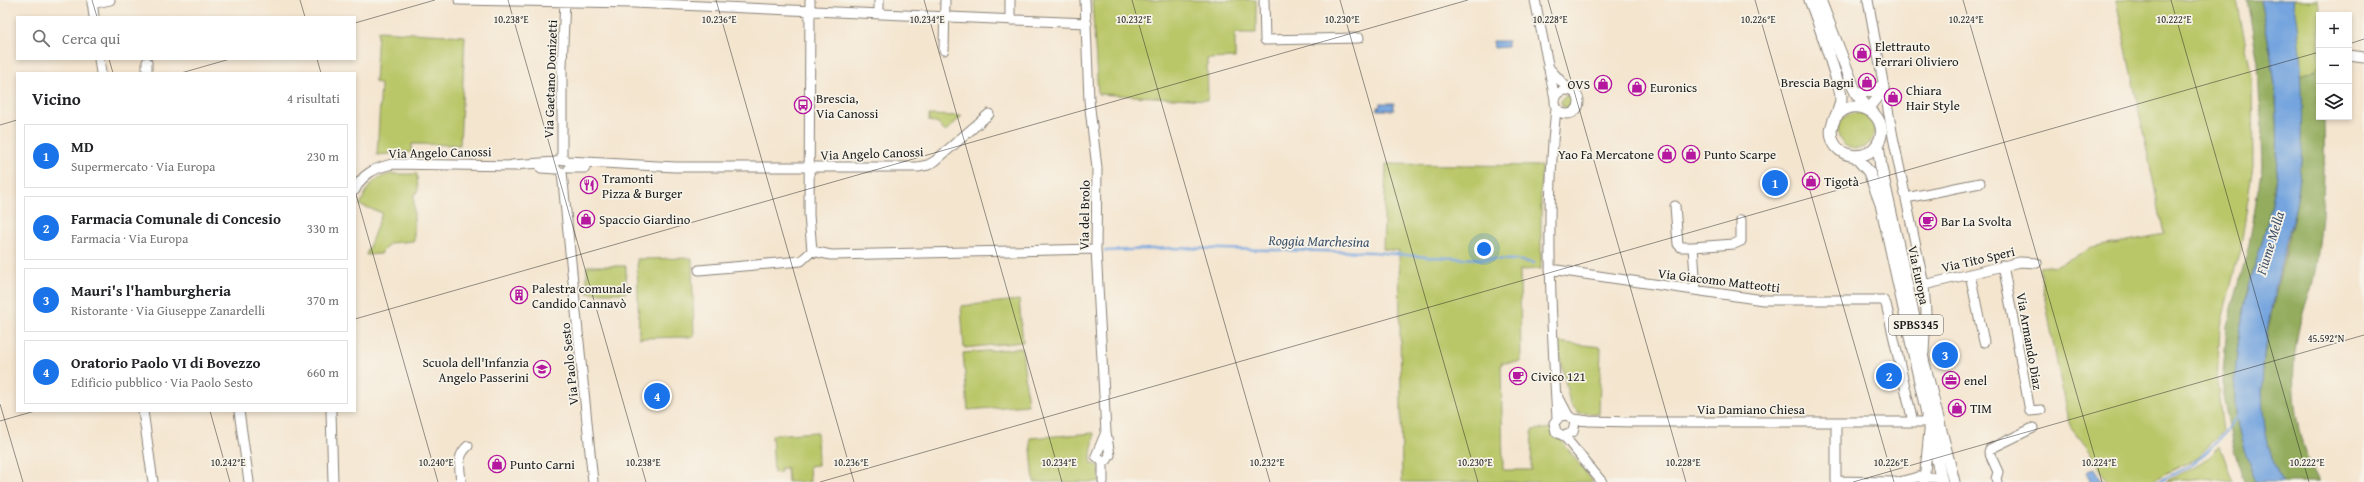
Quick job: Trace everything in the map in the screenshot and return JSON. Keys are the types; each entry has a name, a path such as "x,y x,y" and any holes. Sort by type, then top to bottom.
{"main road":[{"name":"Via Europa","path":"1810,0 1842,97 1831,132 1834,144 1845,154 1855,156 1868,172 1881,204 1941,480"},
{"name":"Via Europa","path":"1820,0 1856,93 1879,122 1881,168 1924,363 1954,482"},
{"path":"1834,119 1842,111 1852,107 1871,111"},
{"path":"1855,156 1870,152 1879,140"}],"street":[{"path":"94,16 92,2 110,0"},
{"path":"459,0 743,4 880,14 1087,23"},
{"name":"Via Angelo Canossi","path":"810,0 810,167"},
{"path":"879,0 880,14"},
{"path":"944,50 945,0"},
{"path":"1010,0 1010,20"},
{"name":"Via del Brolo","path":"1085,0 1089,100 1098,168 1096,249 1106,432 1096,456 1103,461 1104,482"},
{"path":"1264,0 1265,40 1360,38"},
{"path":"1535,0 1547,66 1556,104 1567,114"},
{"path":"1868,0 1893,137 1924,285 1926,312 1924,363"},
{"name":"Via Gaetano Donizetti","path":"562,165 562,65 565,1"},
{"path":"2352,55 2364,57"},
{"path":"99,60 101,72"},
{"path":"146,62 147,72"},
{"path":"1547,66 1568,90 1578,95 1579,104 1574,112 1567,114 1553,136"},
{"path":"1856,93 1872,92 1884,83"},
{"path":"1884,83 1871,111 1888,110"},
{"path":"1568,90 1561,91 1556,104 1553,136 1550,305 1556,391 1557,418 1555,428 1556,432 1564,436 1602,482"},
{"name":"Via Angelo Canossi","path":"356,188 364,176 376,168 392,164 810,167 928,165 935,161 989,114"},
{"path":"1879,140 1893,137"},
{"name":"Via Paolo Sesto","path":"562,165 593,482"},
{"path":"699,270 801,261 811,248 810,167"},
{"path":"1906,198 1980,183"},
{"path":"1674,206 1678,244 1682,247 1734,244 1741,241 1741,220"},
{"path":"1693,247 1696,290"},
{"path":"811,248 831,255 1096,249"},
{"name":"Via Tito Speri","path":"1924,285 2003,265 2020,262 2037,263"},
{"name":"Via Armando Diaz","path":"2003,265 2030,411 2041,410"},
{"name":"Via Giacomo Matteotti","path":"1550,269 1772,301 1883,300 1885,302 1913,422"},
{"path":"1970,274 1984,342"},
{"path":"1556,391 1573,423 1579,455"},
{"path":"143,412 153,482"},
{"path":"239,412 249,482"},
{"path":"331,412 333,482"},
{"path":"1557,418 1573,423"},
{"name":"Via Damiano Chiesa","path":"1573,423 1589,421 1913,422"},
{"path":"1836,422 1836,481 1894,482"},
{"path":"1913,422 1929,425 1924,480"},
{"path":"1564,436 1573,423"},
{"path":"1997,482 1996,479 1998,472 1989,452 1990,449 2033,428"},
{"path":"461,482 459,458 461,452 468,446"},
{"path":"1899,482 1941,480"}],"green space":[{"path":"1092,0 1256,0 1256,33 1235,33 1235,58 1207,59 1208,100 1098,94"},
{"path":"2116,0 2237,0 2252,78 2253,165 2241,246 2220,327 2217,383 2223,431 2197,458 2149,482 2107,482 2092,454 2071,427 2067,416 2039,267 2057,265 2092,248 2164,234"},
{"path":"2247,0 2260,0 2274,76 2277,127 2276,179 2272,204 2242,318 2235,374 2238,427 2256,482 2244,482 2232,443 2223,395 2223,372 2227,327 2249,245 2262,166 2258,63"},
{"path":"2293,0 2318,0 2320,12 2316,12 2316,68 2312,72 2301,75"},
{"path":"378,31 465,36 460,145 412,144 412,152 377,155 381,84 375,82"},
{"path":"2316,68 2316,120 2324,120 2322,217 2314,277 2300,323 2296,343 2294,384 2298,425 2303,445 2319,482 2282,482 2269,448 2263,414 2262,379 2272,309 2299,190 2302,140 2301,75 2314,70"},
{"path":"1565,96 1569,96 1573,102 1569,108 1565,108 1561,104 1561,100"},
{"path":"1860,113 1869,118 1873,124 1873,138 1869,144 1860,149 1852,149 1843,144 1839,138 1838,127 1843,118 1849,114"},
{"path":"929,115 962,116 945,132 938,124 929,121"},
{"path":"1386,164 1541,166 1541,269 1520,270 1521,362 1501,363 1503,470 1531,470 1532,430 1552,428 1593,482 1402,482 1399,251 1383,249"},
{"path":"390,174 417,174 418,191 414,195 414,241 390,243 380,254 366,255 382,213 360,205 370,185 383,176"},
{"path":"692,258 694,337 639,338 637,259"},
{"path":"587,266 626,266 626,293 587,293"},
{"path":"1019,300 1023,342 964,348 961,306"},
{"path":"1557,342 1601,347 1599,414 1579,413 1570,404"},
{"path":"1022,348 1028,405 968,410 963,353"},
{"path":"817,432 818,465 809,466 810,482 788,482 787,468 780,468 781,472 774,473 772,435"},
{"path":"1094,433 1091,460 1092,464 1099,466 1100,482 1034,482 1030,438"},
{"path":"2220,446 2233,482 2204,478 2165,482 2208,458"}],"water":[{"name":"Fiume Mella","path":"2260,0 2293,0 2300,48 2302,130 2299,182 2295,210 2286,243 2267,332 2263,363 2262,393 2264,424 2271,453 2282,482 2256,482 2238,427 2235,392 2235,374 2242,318 2272,204 2276,179 2277,127 2274,76"},
{"path":"1493,41 1508,41 1508,47 1494,48"},
{"path":"1380,103 1394,103 1394,110 1377,110 1377,107 1380,107"},
{"path":"2095,468 2102,482 2091,482 2086,472"}],"waterway":[{"name":"Roggia Marchesina","path":"1105,251 1174,248 1373,252 1428,257 1516,260 1534,263"},
{"path":"2157,482 2183,469 2203,455 2221,438 2239,415"}],"place":[{"name":"Elettrauto Ferrari Oliviero","path":"1862,53"},
{"name":"Brescia Bagni","path":"1867,82"},
{"name":"OVS","path":"1603,84"},
{"name":"Euronics","path":"1637,87"},
{"name":"Chiara Hair Style","path":"1893,97"},
{"name":"Brescia, Via Canossi","path":"803,105"},
{"name":"Yao Fa Mercatone","path":"1667,154"},
{"name":"Punto Scarpe","path":"1691,154"},
{"name":"Tigotà","path":"1811,181"},
{"name":"MD","path":"1775,183"},
{"name":"Tramonti Pizza & Burger","path":"589,185"},
{"name":"Spaccio Giardino","path":"586,219"},
{"name":"Bar La Svolta","path":"1928,221"},
{"name":"Palestra comunale Candido Cannavò","path":"519,295"},
{"name":"Mauri's l'hamburgheria","path":"1945,355"},
{"name":"Scuola dell'Infanzia Angelo Passerini","path":"542,369"},
{"name":"Civico 121","path":"1518,376"},
{"name":"Farmacia Comunale di Concesio","path":"1889,376"},
{"name":"enel","path":"1951,380"},
{"name":"Oratorio Paolo VI di Bovezzo","path":"657,396"},
{"name":"TIM","path":"1957,408"},
{"name":"Punto Carni","path":"497,464"}]}
